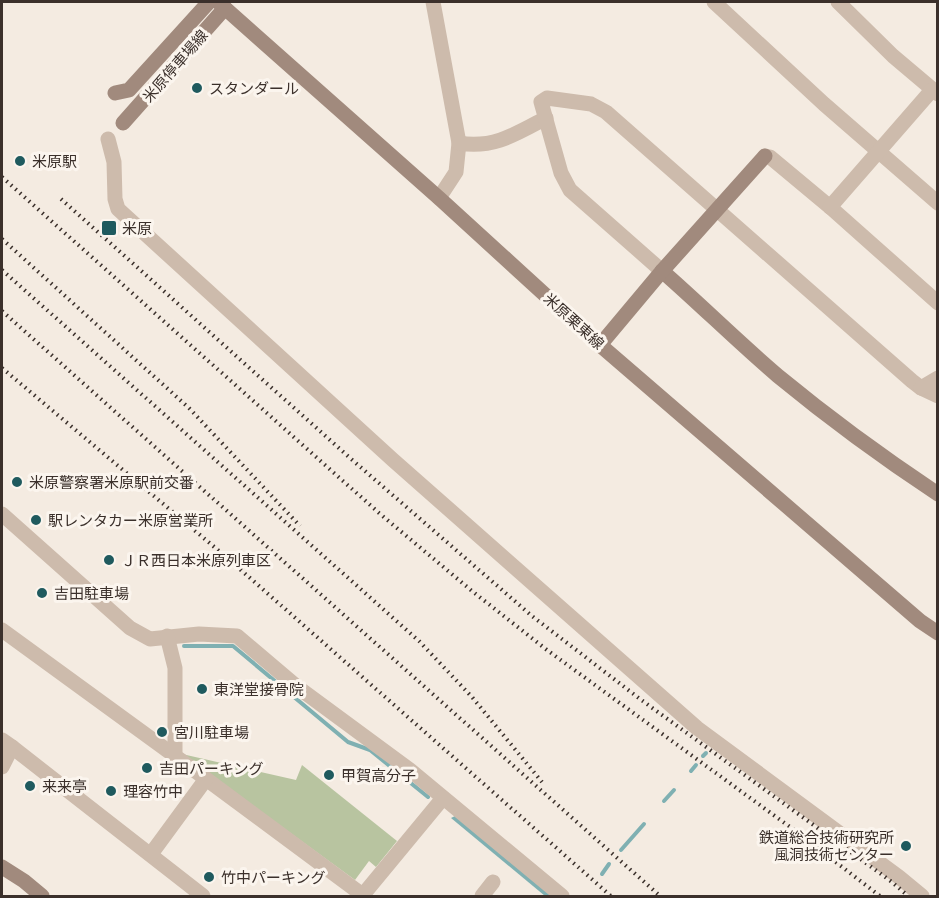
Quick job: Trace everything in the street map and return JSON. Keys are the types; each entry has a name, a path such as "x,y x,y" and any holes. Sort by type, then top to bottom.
{"main road":[{"name":"米原停車場線","path":"115,93 129,90 209,2"},
{"name":"米原停車場線","path":"123,123 221,5"},
{"name":"米原栗東線","path":"221,5 439,198 600,345 920,621 938,633"},
{"path":"600,345 662,271 765,156"},
{"path":"662,271 830,418 938,494"},
{"path":"2,867 24,881 42,897"}],"street":[{"path":"433,2 459,143 456,172 439,198"},
{"path":"714,2 824,104 938,203"},
{"path":"830,207 878,150 935,92 893,56 838,2"},
{"path":"662,271 570,190 561,173 541,102 547,98 597,106 921,388 938,396"},
{"path":"459,143 476,146 497,141 510,137 546,118"},
{"path":"108,139 114,162 115,199 118,209 393,460 697,728 899,877 922,897"},
{"path":"765,156 770,157 830,207 938,303"},
{"path":"921,388 938,378"},
{"path":"2,513 130,628 150,639 199,634 237,636 296,686 410,770 562,897"},
{"path":"2,630 363,896 443,798"},
{"path":"167,636 175,668 175,756"},
{"path":"2,767 7,743 203,897"},
{"path":"151,854 206,779"},
{"path":"482,897 493,882"}],"green space":[{"path":"182,754 296,780 302,765 397,841 376,867 369,861 355,880"}],"water":[{"path":"455,816 553,896 545,896 451,818"}],"waterway":[{"path":"184,646 233,646 348,742 370,750 428,797"},
{"path":"703,756 706,753"},
{"path":"691,771 696,765"},
{"path":"664,801 674,790"},
{"path":"621,850 644,824"},
{"path":"602,874 609,864"}],"railway":[{"path":"2,177 379,513 472,591 547,650 790,827 880,896"},
{"path":"61,199 350,458 532,616 640,699 892,882 908,896"},
{"path":"2,239 189,408 300,526"},
{"path":"2,270 419,641 472,697 542,782"},
{"path":"2,311 660,896"},
{"path":"2,368 225,556 611,896"}],"place":[{"name":"スタンダール","path":"197,88"},
{"name":"米原駅","path":"20,161"},
{"name":"米原","path":"109,228"},
{"name":"米原警察署米原駅前交番","path":"17,482"},
{"name":"駅レンタカー米原営業所","path":"36,520"},
{"name":"ＪＲ西日本米原列車区","path":"109,560"},
{"name":"吉田駐車場","path":"42,593"},
{"name":"東洋堂接骨院","path":"202,689"},
{"name":"宮川駐車場","path":"162,732"},
{"name":"吉田パーキング","path":"147,768"},
{"name":"甲賀高分子","path":"329,775"},
{"name":"来来亭","path":"30,786"},
{"name":"理容竹中","path":"111,791"},
{"name":"鉄道総合技術研究所 風洞技術センター","path":"906,846"},
{"name":"竹中パーキング","path":"209,877"}]}
